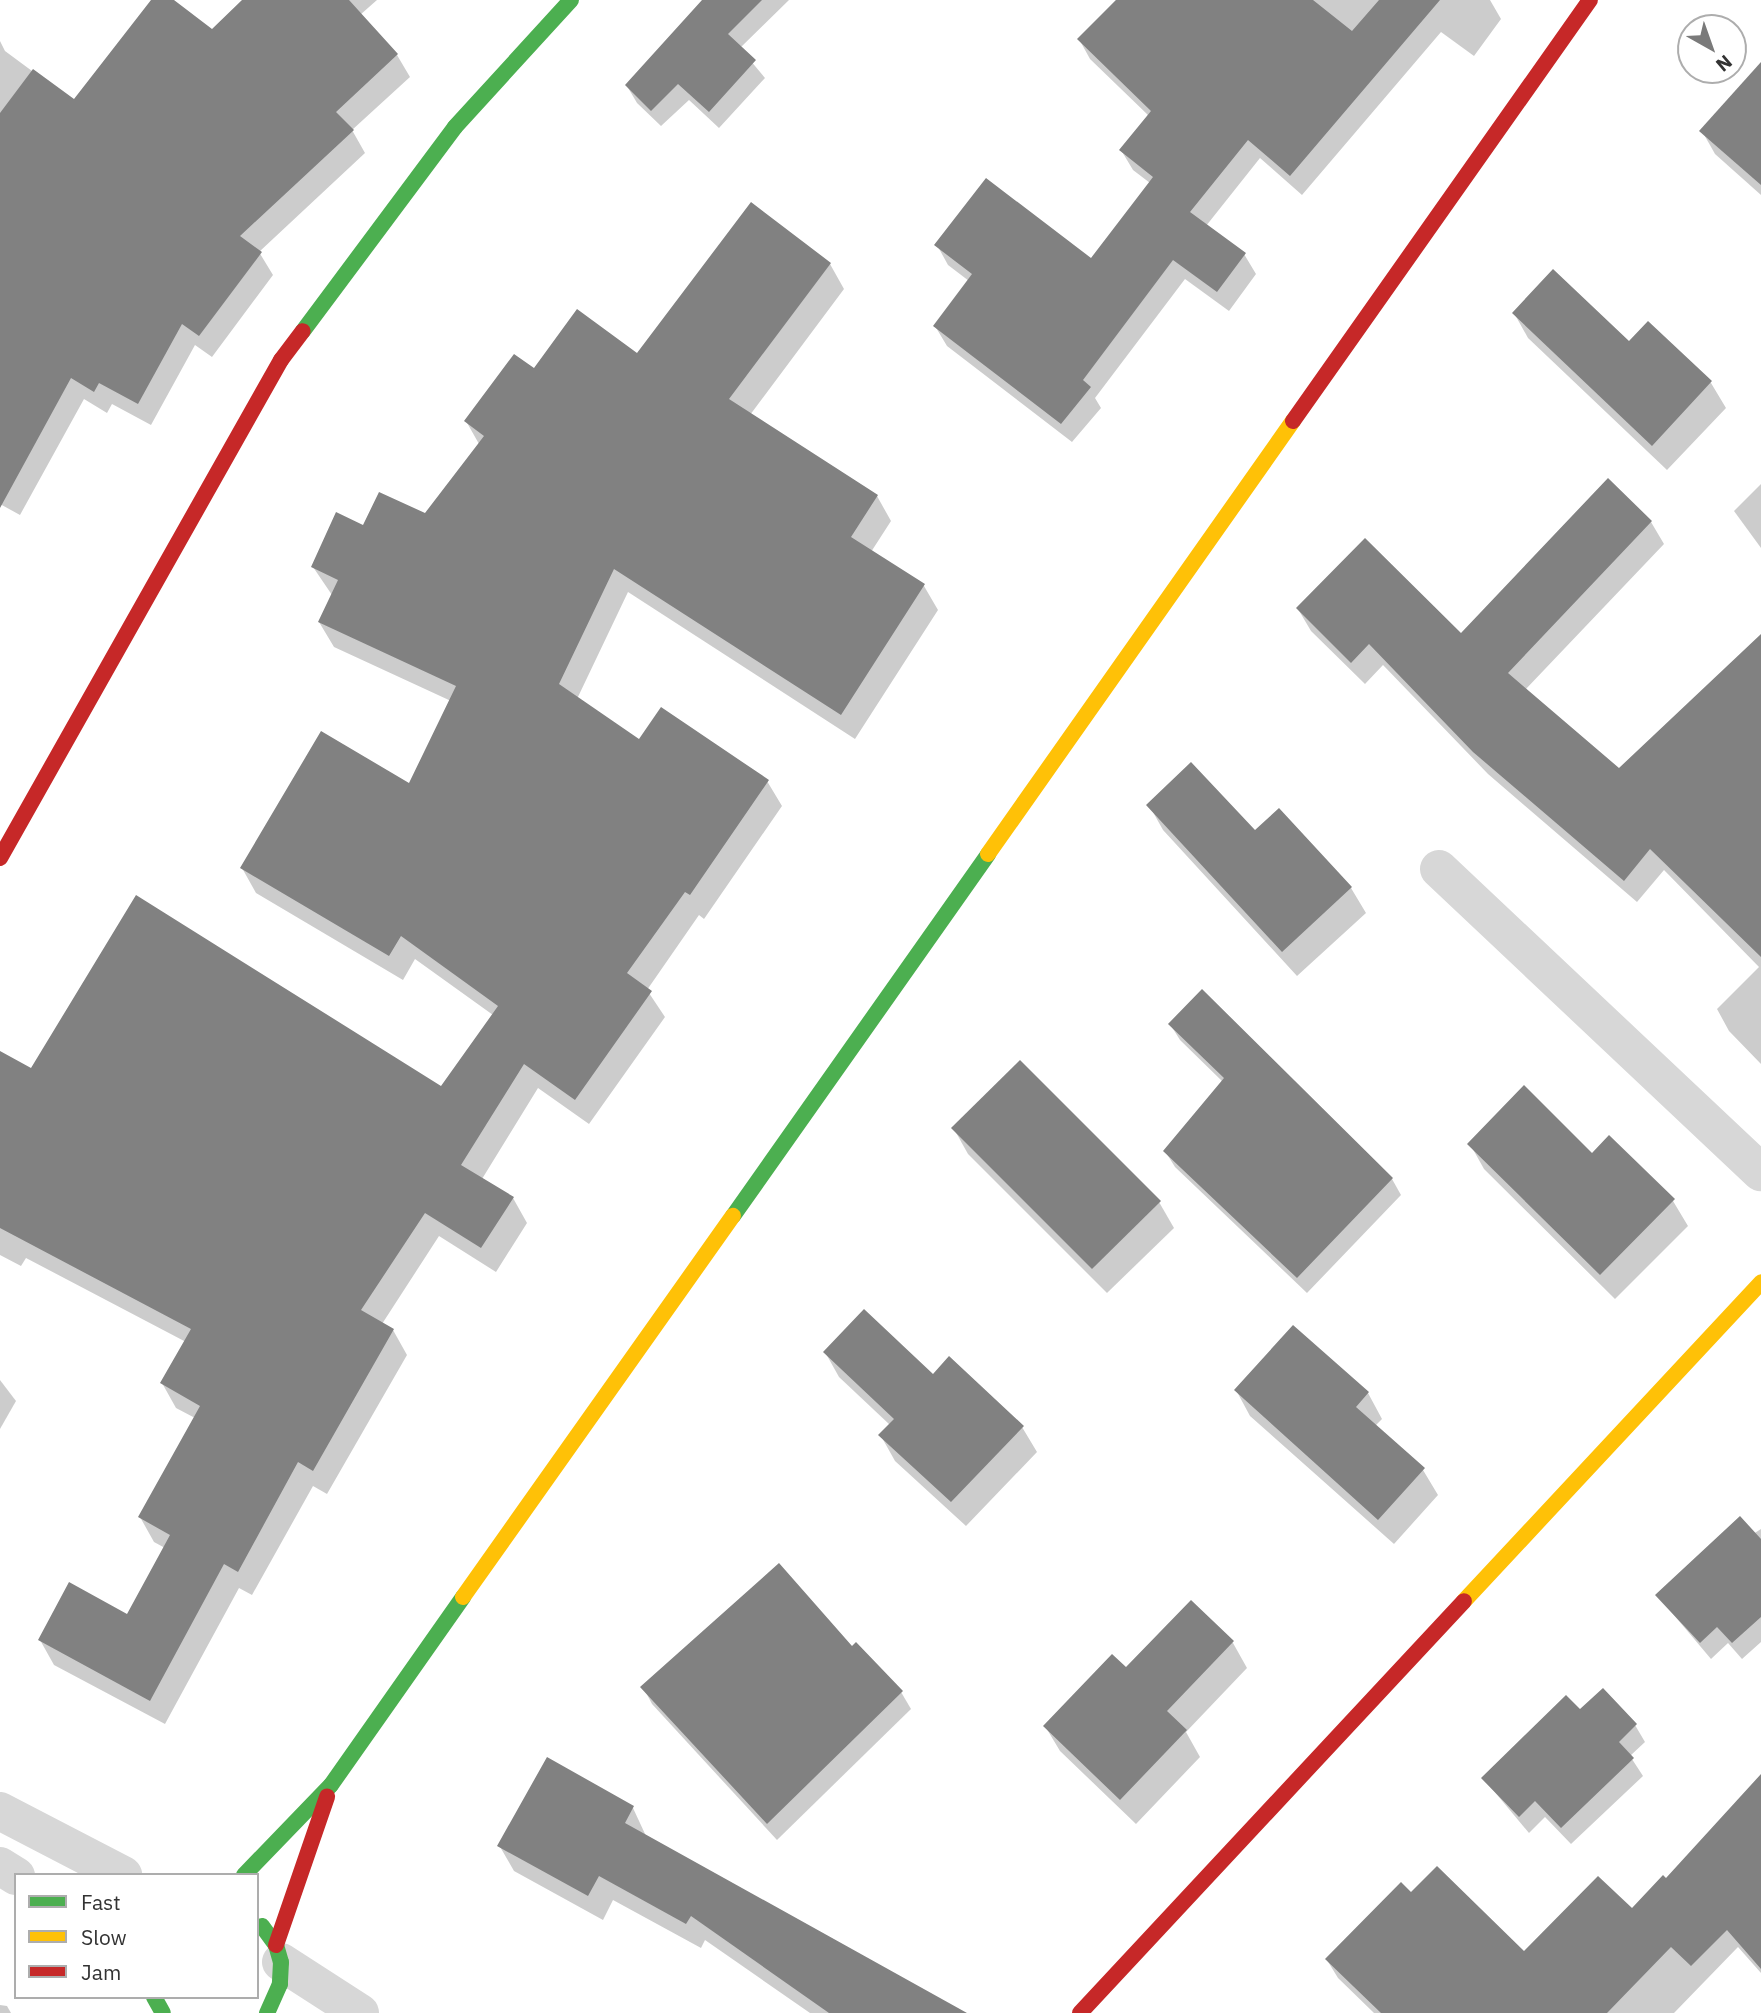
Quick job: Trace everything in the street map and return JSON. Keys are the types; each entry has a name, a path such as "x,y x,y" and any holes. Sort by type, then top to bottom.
{"street":[{"path":"0,858 282,359 455,127 571,0"},
{"path":"246,1873 331,1785 1590,0"},
{"path":"1439,869 1761,1172"},
{"path":"1080,2013 1761,1282"},
{"path":"267,2013 281,1984 279,1954 331,1785"},
{"path":"0,1811 119,1873"},
{"path":"259,1925 279,1954 360,2013"}],"building":[{"path":"151,0 174,0 212,29 242,0 349,0 398,54 336,112 354,130 240,236 262,252 199,336 182,324 138,404 99,383 94,392 71,378 0,508 0,113 33,69 74,99"},
{"path":"702,0 762,0 728,34 756,60 709,112 678,84 651,111 625,85"},
{"path":"1116,0 1313,0 1352,31 1379,0 1440,0 1290,176 1248,140 1190,212 1246,253 1217,292 1173,260 1083,380 1091,387 1061,424 933,326 972,274 934,245 986,178 1091,258 1153,177 1119,150 1151,111 1077,39"},
{"path":"1761,62 1761,185 1699,131 1741,84 1747,84 1747,78"},
{"path":"751,202 831,263 729,399 878,495 851,537 925,584 841,715 614,569 559,684 639,739 661,707 769,780 690,895 685,892 627,973 652,991 575,1100 524,1064 461,1165 514,1197 481,1248 425,1213 361,1310 394,1329 313,1471 298,1462 238,1572 224,1564 150,1701 38,1640 69,1582 127,1614 170,1535 138,1517 200,1406 160,1383 191,1329 0,1228 0,1051 31,1068 136,895 441,1086 498,1006 401,936 389,956 240,868 321,731 409,783 456,686 318,622 338,580 311,567 336,512 363,525 379,492 425,513 484,436 464,421 514,354 534,368 577,309 637,353"},
{"path":"1553,269 1629,341 1648,321 1712,381 1652,446 1512,313"},
{"path":"1608,478 1652,521 1508,673 1619,768 1761,634 1761,957 1650,849 1624,881 1473,752 1369,644 1351,663 1296,608 1365,538 1461,633"},
{"path":"1191,762 1255,830 1279,808 1352,887 1282,952 1146,805"},
{"path":"1202,989 1393,1178 1297,1278 1163,1151 1224,1078 1168,1024"},
{"path":"1020,1060 1161,1201 1092,1269 951,1128"},
{"path":"1524,1085 1592,1153 1609,1135 1675,1199 1600,1275 1467,1144"},
{"path":"864,1309 933,1374 949,1356 1024,1426 951,1502 878,1435 894,1419 823,1352"},
{"path":"1293,1325 1369,1392 1356,1407 1425,1468 1378,1520 1234,1390"},
{"path":"1740,1516 1761,1539 1761,1617 1732,1643 1717,1627 1700,1643 1655,1595"},
{"path":"779,1563 852,1646 856,1642 903,1691 767,1824 640,1687"},
{"path":"1191,1600 1234,1641 1167,1711 1187,1730 1120,1800 1043,1726 1112,1654 1126,1667"},
{"path":"1603,1688 1637,1724 1619,1742 1634,1758 1561,1828 1535,1801 1519,1817 1481,1778 1566,1695 1580,1709"},
{"path":"547,1757 634,1806 625,1823 967,2013 829,2013 691,1916 686,1924 599,1876 588,1896 497,1846"},
{"path":"1761,1774 1761,1969 1727,1930 1691,1966 1671,1947 1607,2013 1381,2013 1325,1959 1401,1882 1411,1892 1437,1866 1524,1951 1598,1876 1632,1908 1663,1875 1666,1878"}],"traffic: fast":[{"path":"303,331 455,127 571,0"},
{"path":"733,1216 988,854"},
{"path":"246,1873 331,1785 463,1597"},
{"path":"262,1926 276,1945 281,1962 280,1984 267,2013"},
{"path":"155,1999 163,2013"}],"traffic: slow":[{"path":"988,854 1293,421"},
{"path":"463,1597 733,1216"},
{"path":"1464,1601 1761,1282"}],"traffic: jam":[{"path":"1293,421 1590,0"},
{"path":"0,858 281,360 303,331"},
{"path":"1080,2013 1464,1601"},
{"path":"276,1945 327,1797"}]}
